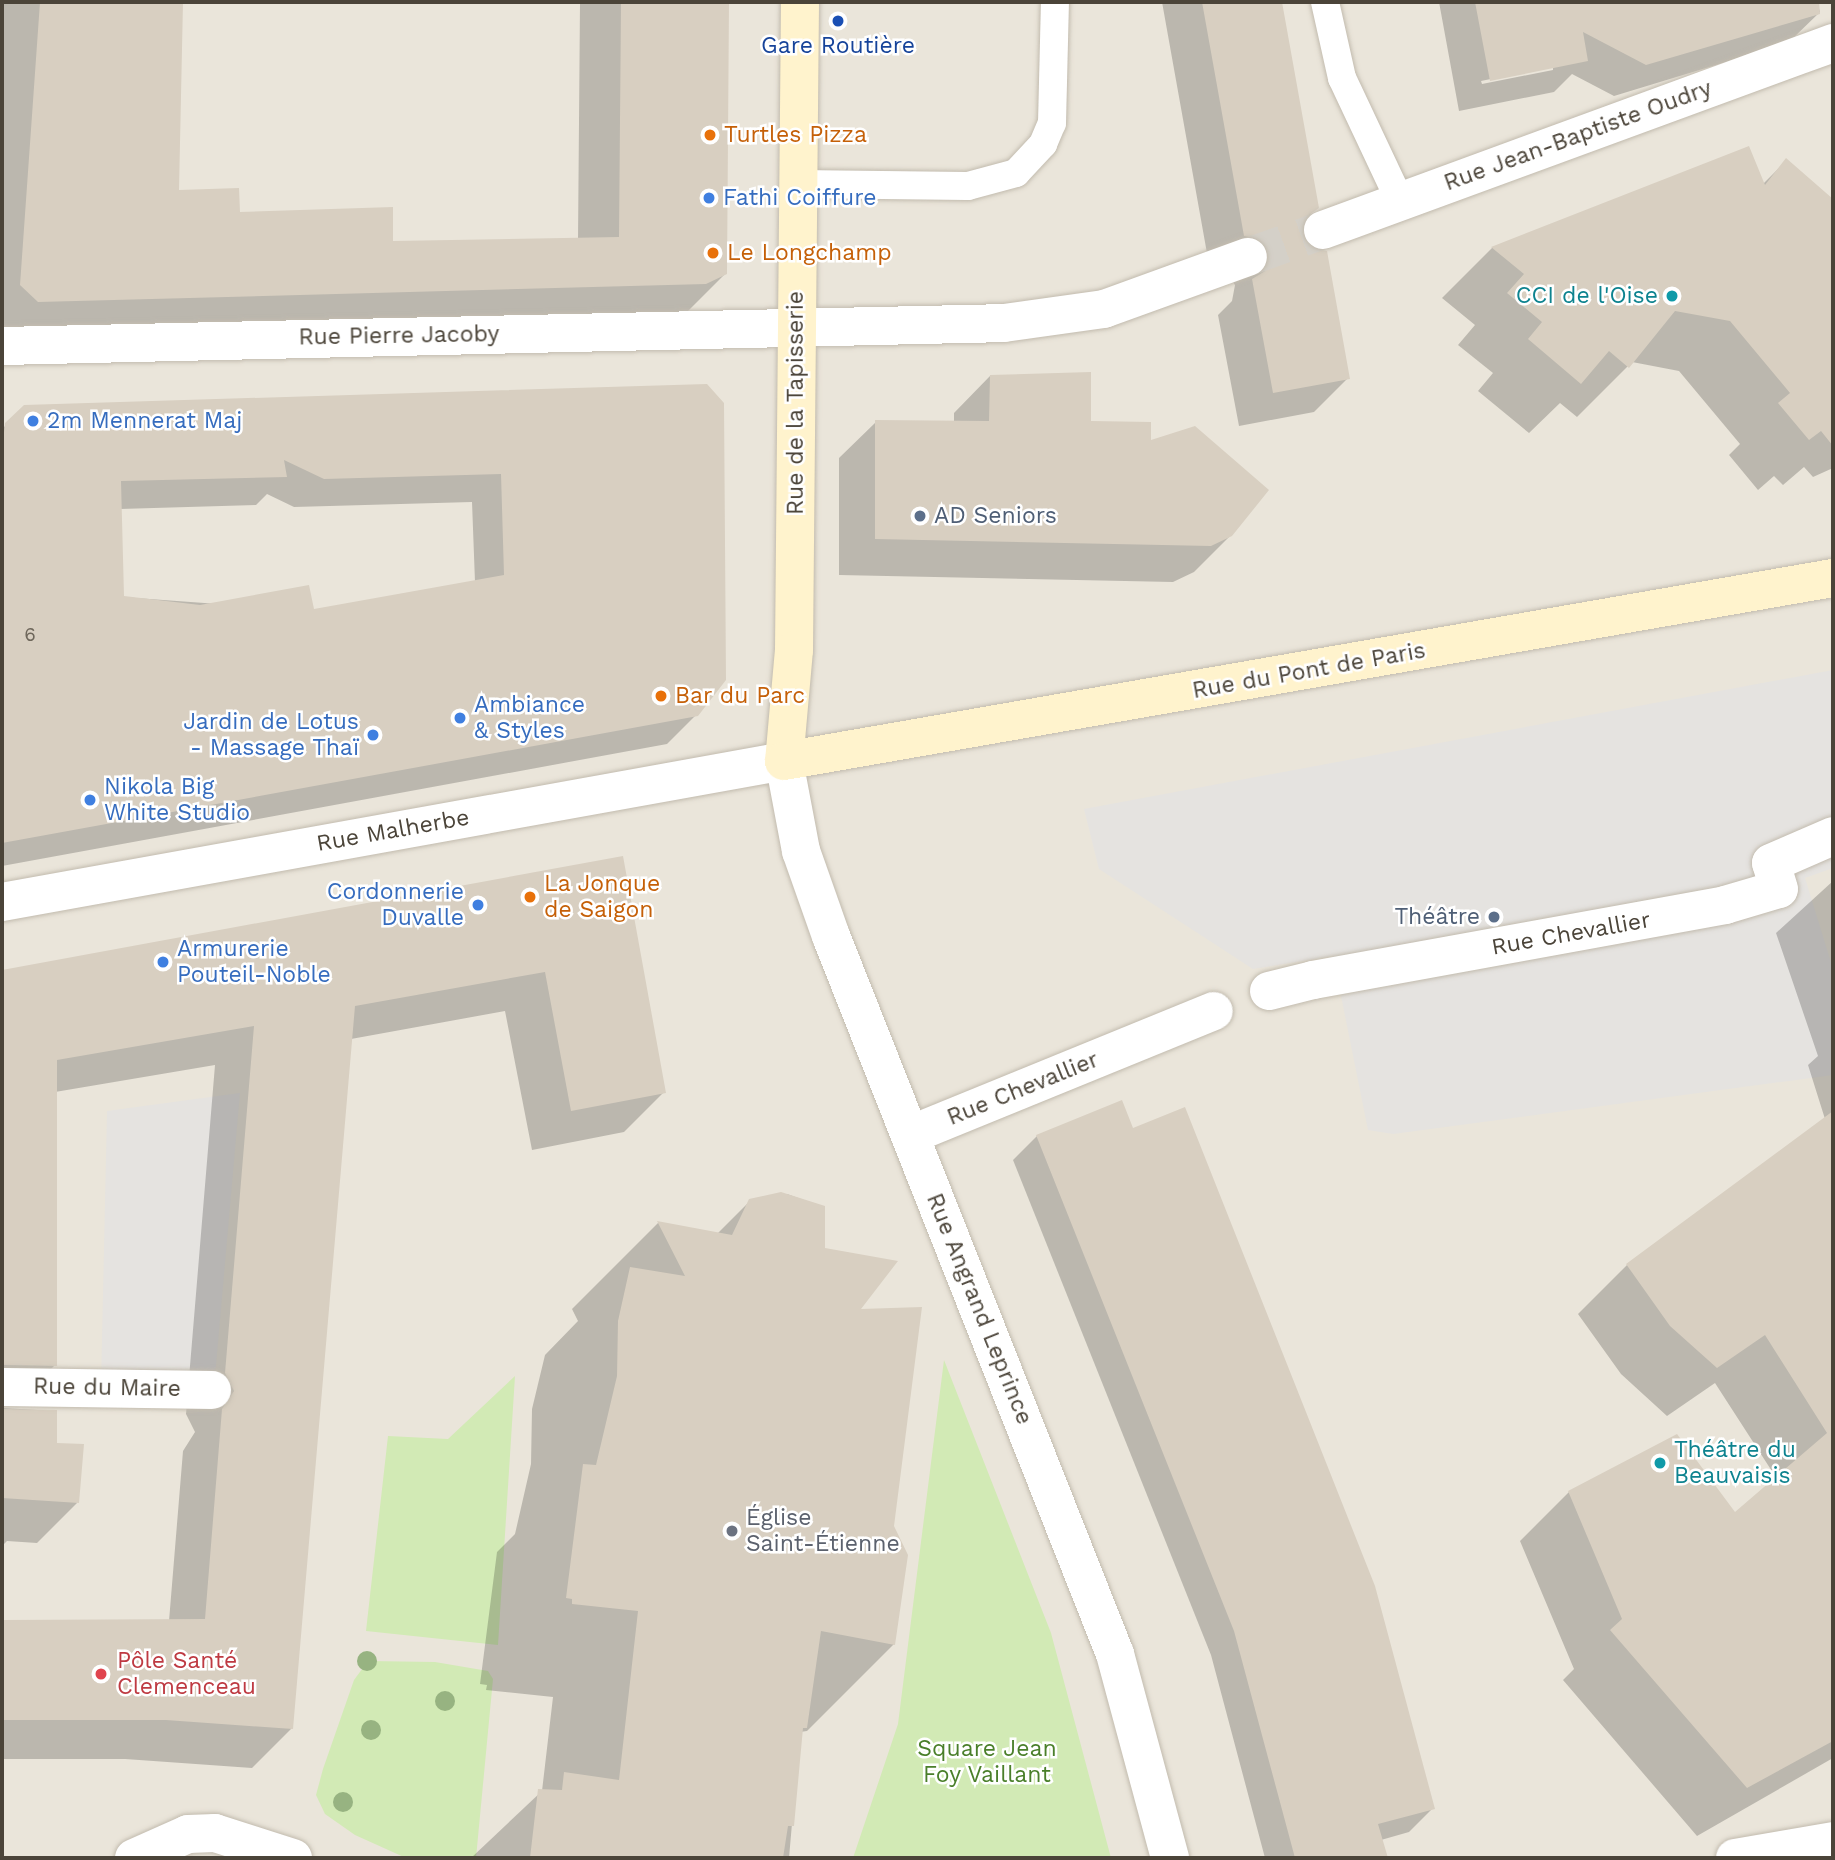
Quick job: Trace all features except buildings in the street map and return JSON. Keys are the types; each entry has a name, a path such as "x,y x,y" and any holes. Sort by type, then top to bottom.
{"street":[{"name":"Rue de la Tapisserie","path":"784,761 794,650 800,2"},
{"name":"Rue Jean-Baptiste Oudry","path":"1323,230 1833,43"},
{"path":"796,326 1004,323 1071,316 1104,309 1248,257"},
{"name":"Rue Pierre Jacoby","path":"2,346 796,326"},
{"name":"Rue du Pont de Paris","path":"784,761 1833,578"},
{"name":"Rue Malherbe","path":"2,902 784,761"},
{"name":"Rue Angrand Leprince","path":"784,761 809,876 1101,1613 1170,1858"},
{"name":"Rue Chevallier","path":"1269,991 1313,979 1725,905 1779,889 1771,863 1833,836"},
{"name":"Rue Chevallier","path":"910,1135 1214,1011"},
{"name":"Rue du Maire","path":"2,1387 212,1390"},
{"path":"134,1858 188,1834 215,1833 293,1858"},
{"path":"1735,1858 1833,1841"}],"lane":[{"path":"797,184 968,186 1016,173 1043,144 1052,123 1055,2"},
{"path":"1325,2 1342,78 1400,201"}],"shaded area":[{"path":"2,2 1833,2 1833,1858 2,1858"},
{"name":"Théâtre","path":"1833,670 1833,868 1805,878 1833,969 1833,1075 1393,1134 1368,1130 1333,956 1253,969 1099,869 1084,809"},
{"path":"240,1093 215,1377 101,1384 107,1111"}],"green space":[{"name":"Square Jean Foy Vaillant","path":"944,1360 1051,1633 1111,1858 853,1858 898,1724"},
{"path":"515,1376 498,1645 366,1631 388,1436 448,1439"},
{"path":"368,1661 435,1662 488,1671 493,1679 476,1858 406,1858 355,1835 325,1814 316,1795 323,1769 354,1680"}],"tunnel":[{"path":"1248,257 1323,230"}],"place":[{"name":"Gare Routière","path":"838,21"},
{"name":"Turtles Pizza","path":"710,135"},
{"name":"Fathi Coiffure","path":"709,198"},
{"name":"Le Longchamp","path":"713,253"},
{"name":"CCI de l'Oise","path":"1672,296"},
{"name":"2m Mennerat Maj","path":"33,421"},
{"name":"AD Seniors","path":"920,516"},
{"name":"Bar du Parc","path":"661,696"},
{"name":"Ambiance & Styles","path":"460,718"},
{"name":"Jardin de Lotus - Massage Thaï","path":"373,735"},
{"name":"Nikola Big White Studio","path":"90,800"},
{"name":"La Jonque de Saigon","path":"530,897"},
{"name":"Cordonnerie Duvalle","path":"478,905"},
{"name":"Théâtre","path":"1494,917"},
{"name":"Armurerie Pouteil-Noble","path":"163,962"},
{"name":"Théâtre du Beauvaisis","path":"1660,1463"},
{"name":"Église Saint-Étienne","path":"732,1531"},
{"name":"Pôle Santé Clemenceau","path":"101,1674"}]}
